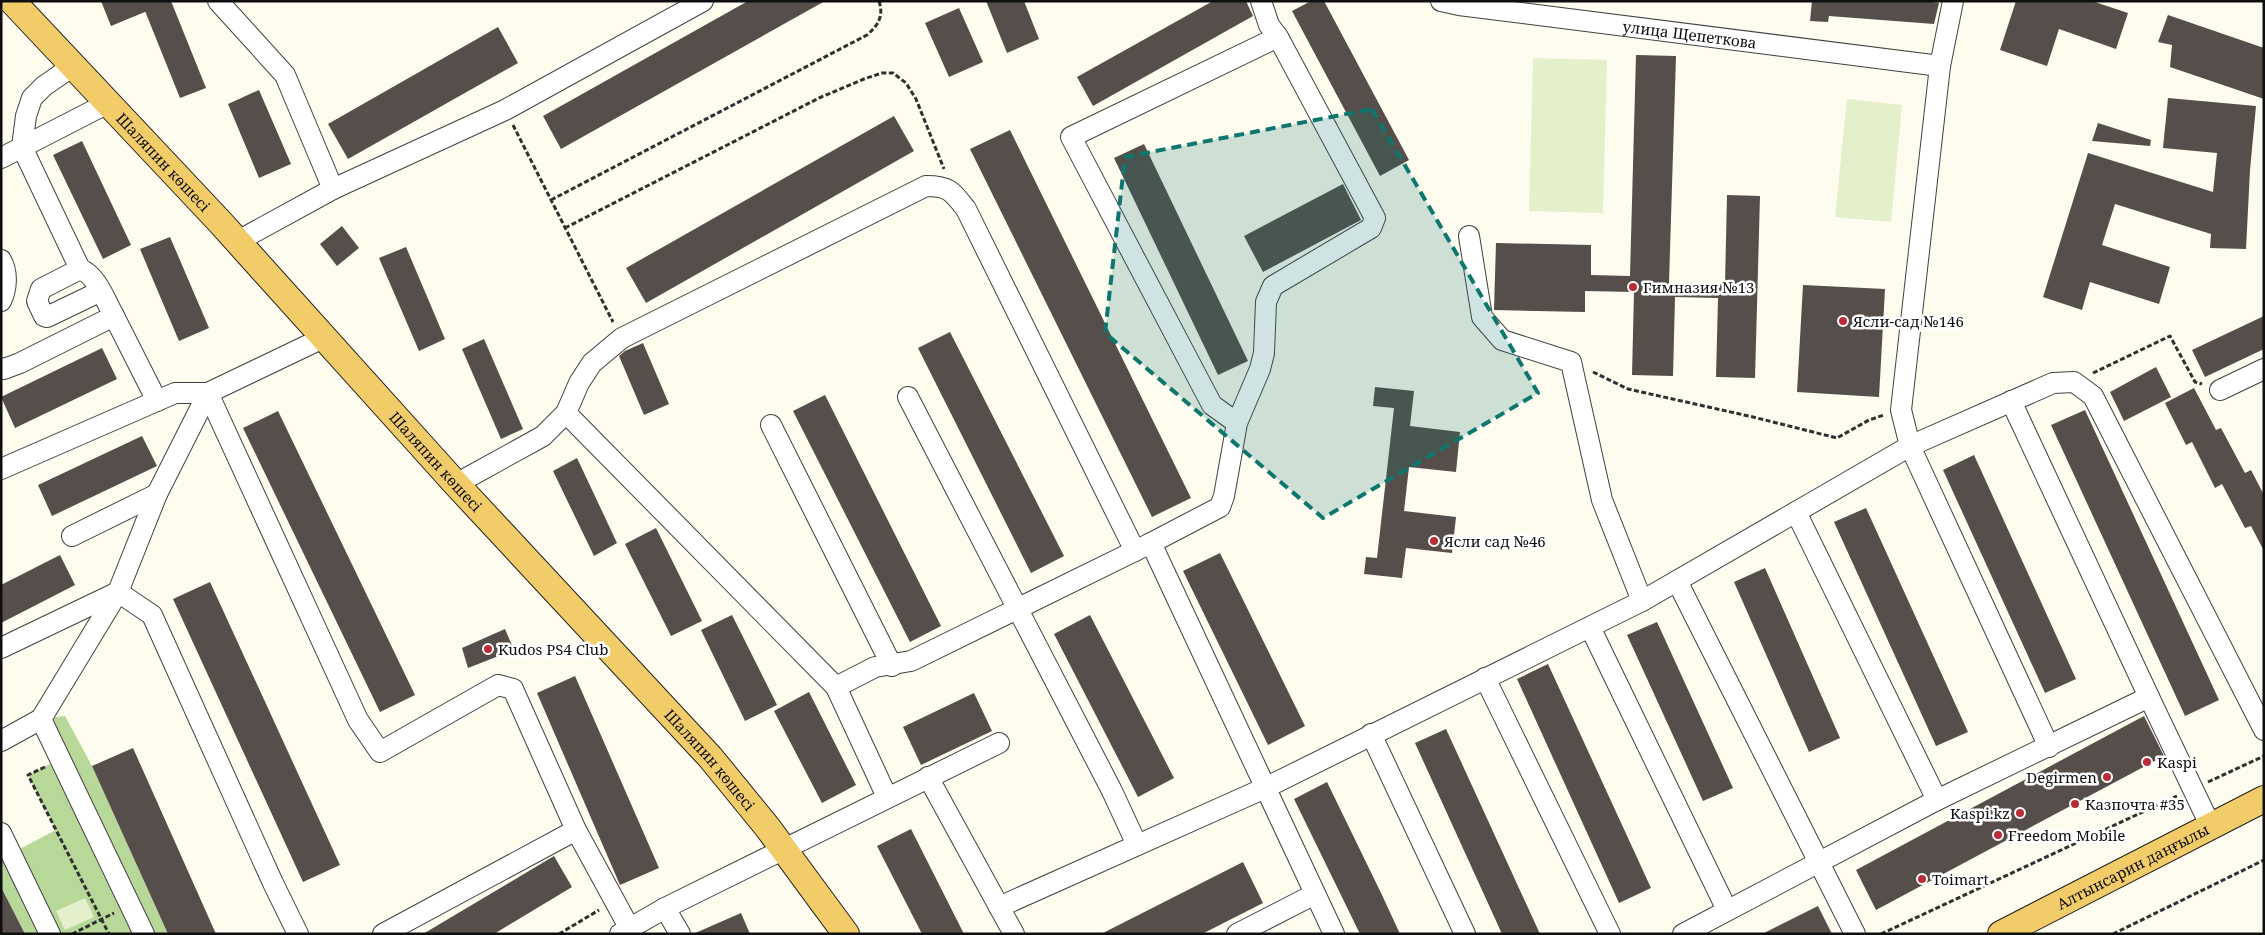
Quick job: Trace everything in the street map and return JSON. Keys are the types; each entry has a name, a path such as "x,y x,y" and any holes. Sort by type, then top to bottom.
{"main road":[{"name":"Шаляпин көшесі","path":"12,1 238,241 456,484 710,757 784,849 846,934"},
{"name":"Алтынсарин даңғылы","path":"2001,934 2262,803"}],"street":[{"path":"218,1 285,75 333,189"},
{"path":"238,241 333,189 505,110 704,1"},
{"path":"836,686 875,667 892,666 911,661 1220,507 1224,496 1237,423 1260,369 1264,353 1266,302 1272,286 1371,228 1375,218 1278,37 1269,25 1261,1"},
{"name":"улица Щепеткова","path":"1441,1 1940,66"},
{"path":"1953,1 1940,66 1901,410 1910,446 2049,747"},
{"path":"1237,423 1212,405 1071,137 1278,37"},
{"path":"73,66 44,86 32,98 26,116 22,147 80,269 89,273 101,291 157,401"},
{"path":"1,158 108,103"},
{"path":"456,484 543,436 566,413 579,382 592,363 622,338 926,186 942,186 953,192 966,209 1143,547 1265,788 1334,934"},
{"path":"1469,236 1482,317 1502,340 1571,362 1602,500 1642,601"},
{"path":"1,260 5,267 5,288 1,301"},
{"path":"80,269 41,289 37,301 44,316 47,317 101,291"},
{"path":"1,368 4,369 20,363 114,316"},
{"path":"1,469 175,393 208,393 325,337"},
{"path":"2220,390 2264,369"},
{"path":"999,907 1265,788 1590,627 1642,601 1910,446 2053,383 2074,382 2093,396 2264,730"},
{"path":"1,740 41,719 118,592 157,494 208,393"},
{"path":"208,393 358,720 380,752 498,685 513,689 576,830 614,901 625,931 665,908 887,797 999,744"},
{"path":"908,397 1112,791 1137,845"},
{"path":"2011,401 2211,827"},
{"path":"566,413 836,686 887,797"},
{"path":"771,425 892,666"},
{"path":"72,536 157,494"},
{"path":"1796,512 1937,800"},
{"path":"1677,581 1854,934"},
{"path":"1,648 118,592"},
{"path":"118,592 152,615 273,884 298,934"},
{"path":"1590,627 1727,910"},
{"path":"1485,678 1610,934"},
{"path":"1683,934 1937,800 2149,697"},
{"path":"41,719 144,934"},
{"path":"1372,734 1465,934"},
{"path":"928,778 1014,934"},
{"path":"383,934 576,830"},
{"path":"1,833 50,934"},
{"path":"1237,934 1315,894"},
{"path":"665,908 680,934"}],"path":[{"path":"551,200 867,36 879,24 881,8 879,1"},
{"path":"565,228 819,98 882,73 893,73 906,83 916,99 953,192"},
{"path":"505,110 622,338"},
{"path":"2074,382 2170,336 2195,382 2220,390"},
{"path":"1571,362 1628,389 1836,438 1869,420 1901,410"},
{"path":"1881,934 2264,756"},
{"path":"61,759 28,775 109,934"},
{"path":"2113,934 2264,860"},
{"path":"559,934 614,901"},
{"path":"72,934 130,904"}],"highlighted area":[{"path":"1372,109 1538,393 1323,518 1105,333 1125,157"}],"green space":[{"path":"1533,58 1607,60 1603,213 1529,211"},
{"path":"1847,99 1902,105 1891,222 1835,217"},
{"path":"65,716 92,766 168,934 25,934 1,887 1,833 12,853 56,830 28,775 60,759 41,719"},
{"path":"85,898 94,917 65,930 56,911"}],"building":[{"path":"101,1 169,1 169,2 111,26"},
{"path":"171,1 206,88 180,98 145,11"},
{"path":"748,1 825,1 561,149 543,116"},
{"path":"986,1 1024,1 1039,39 1007,53"},
{"path":"1213,1 1246,1 1253,16 1093,106 1077,77"},
{"path":"1311,1 1324,1 1409,160 1380,176 1292,11"},
{"path":"1812,1 1928,1 1939,3 1934,24 1829,16 1828,22 1810,21"},
{"path":"2016,1 2092,1 2128,13 2116,49 2059,29 2047,66 2000,50"},
{"path":"959,8 983,62 949,77 925,23"},
{"path":"2168,15 2264,48 2264,99 2170,67 2172,45 2158,42"},
{"path":"498,27 518,63 348,159 328,124"},
{"path":"1636,55 1676,56 1669,283 1725,284 1727,195 1760,196 1755,378 1716,377 1718,298 1675,297 1673,376 1632,375 1634,292 1585,291 1585,312 1494,310 1496,243 1591,245 1591,275 1630,276"},
{"path":"259,90 291,164 259,178 228,104"},
{"path":"2168,98 2256,106 2250,170 2246,249 2210,248 2211,234 2115,204 2102,245 2170,267 2159,304 2090,282 2082,310 2043,297 2088,153 2213,192 2217,153 2163,148"},
{"path":"894,116 914,151 646,303 626,268"},
{"path":"2098,123 2151,140 2150,146 2092,141"},
{"path":"1010,130 1191,498 1152,517 970,149"},
{"path":"82,141 131,245 103,259 53,155"},
{"path":"1144,144 1248,361 1218,375 1114,158"},
{"path":"1343,184 1361,220 1263,272 1244,236"},
{"path":"342,226 359,248 337,266 320,244"},
{"path":"170,237 209,328 179,341 140,249"},
{"path":"406,247 445,339 419,351 379,258"},
{"path":"1803,285 1885,289 1879,397 1797,392"},
{"path":"2264,316 2264,349 2205,377 2192,350"},
{"path":"950,332 1064,556 1031,573 918,348"},
{"path":"484,339 523,429 501,439 462,349"},
{"path":"643,343 669,404 644,415 619,356 625,351"},
{"path":"102,348 117,379 15,428 1,397"},
{"path":"2156,367 2171,397 2124,421 2110,392"},
{"path":"1375,387 1414,391 1410,426 1460,432 1456,472 1409,467 1404,511 1456,517 1452,553 1406,548 1402,578 1364,574 1366,557 1377,558 1394,408 1373,406"},
{"path":"2194,388 2216,430 2221,428 2245,473 2251,470 2264,495 2264,551 2251,526 2245,528 2222,484 2215,488 2192,442 2186,445 2165,403"},
{"path":"825,395 941,626 910,642 793,411"},
{"path":"2085,410 2219,700 2185,716 2051,425"},
{"path":"278,411 415,695 380,712 243,428"},
{"path":"142,436 157,466 52,516 38,485"},
{"path":"1974,455 2076,679 2045,693 1943,470"},
{"path":"577,458 617,543 594,556 553,471"},
{"path":"1866,508 1968,732 1936,746 1834,522"},
{"path":"656,528 702,621 671,636 625,544"},
{"path":"1220,553 1305,726 1268,745 1183,571"},
{"path":"60,555 75,585 1,623 1,585"},
{"path":"1765,568 1840,738 1809,752 1734,582"},
{"path":"210,582 340,865 303,882 173,599"},
{"path":"732,615 777,705 745,721 701,630"},
{"path":"1090,615 1174,778 1138,797 1054,634"},
{"path":"1657,622 1733,788 1703,801 1627,635"},
{"name":"Kudos PS4 Club","path":"505,629 514,650 468,668 462,648"},
{"path":"1548,664 1651,888 1619,903 1517,679"},
{"path":"575,676 659,868 620,885 537,693"},
{"path":"809,692 856,785 822,803 774,711"},
{"path":"974,693 992,731 921,765 903,727"},
{"path":"2144,716 2164,756 1876,910 1856,870"},
{"path":"1446,729 1540,934 1502,934 1415,743"},
{"path":"133,748 216,934 168,934 92,766"},
{"path":"1327,782 1400,934 1360,934 1294,799"},
{"path":"911,829 964,934 922,934 877,846"},
{"path":"554,856 572,887 494,934 423,934"},
{"path":"1243,862 1263,903 1202,934 1101,934"},
{"path":"1,887 25,934 1,934"},
{"path":"1818,906 1832,934 1762,934"},
{"path":"741,913 750,934 693,934"}],"place":[{"name":"Гимназия №13","path":"1633,287"},
{"name":"Ясли-сад №146","path":"1843,321"},
{"name":"Ясли сад №46","path":"1434,541"},
{"name":"Kudos PS4 Club","path":"488,649"},
{"name":"Kaspi","path":"2147,762"},
{"name":"Degirmen","path":"2107,777"},
{"name":"Казпочта #35","path":"2075,804"},
{"name":"Kaspi.kz","path":"2020,813"},
{"name":"Freedom Mobile","path":"1998,835"},
{"name":"Toimart","path":"1922,879"}]}
